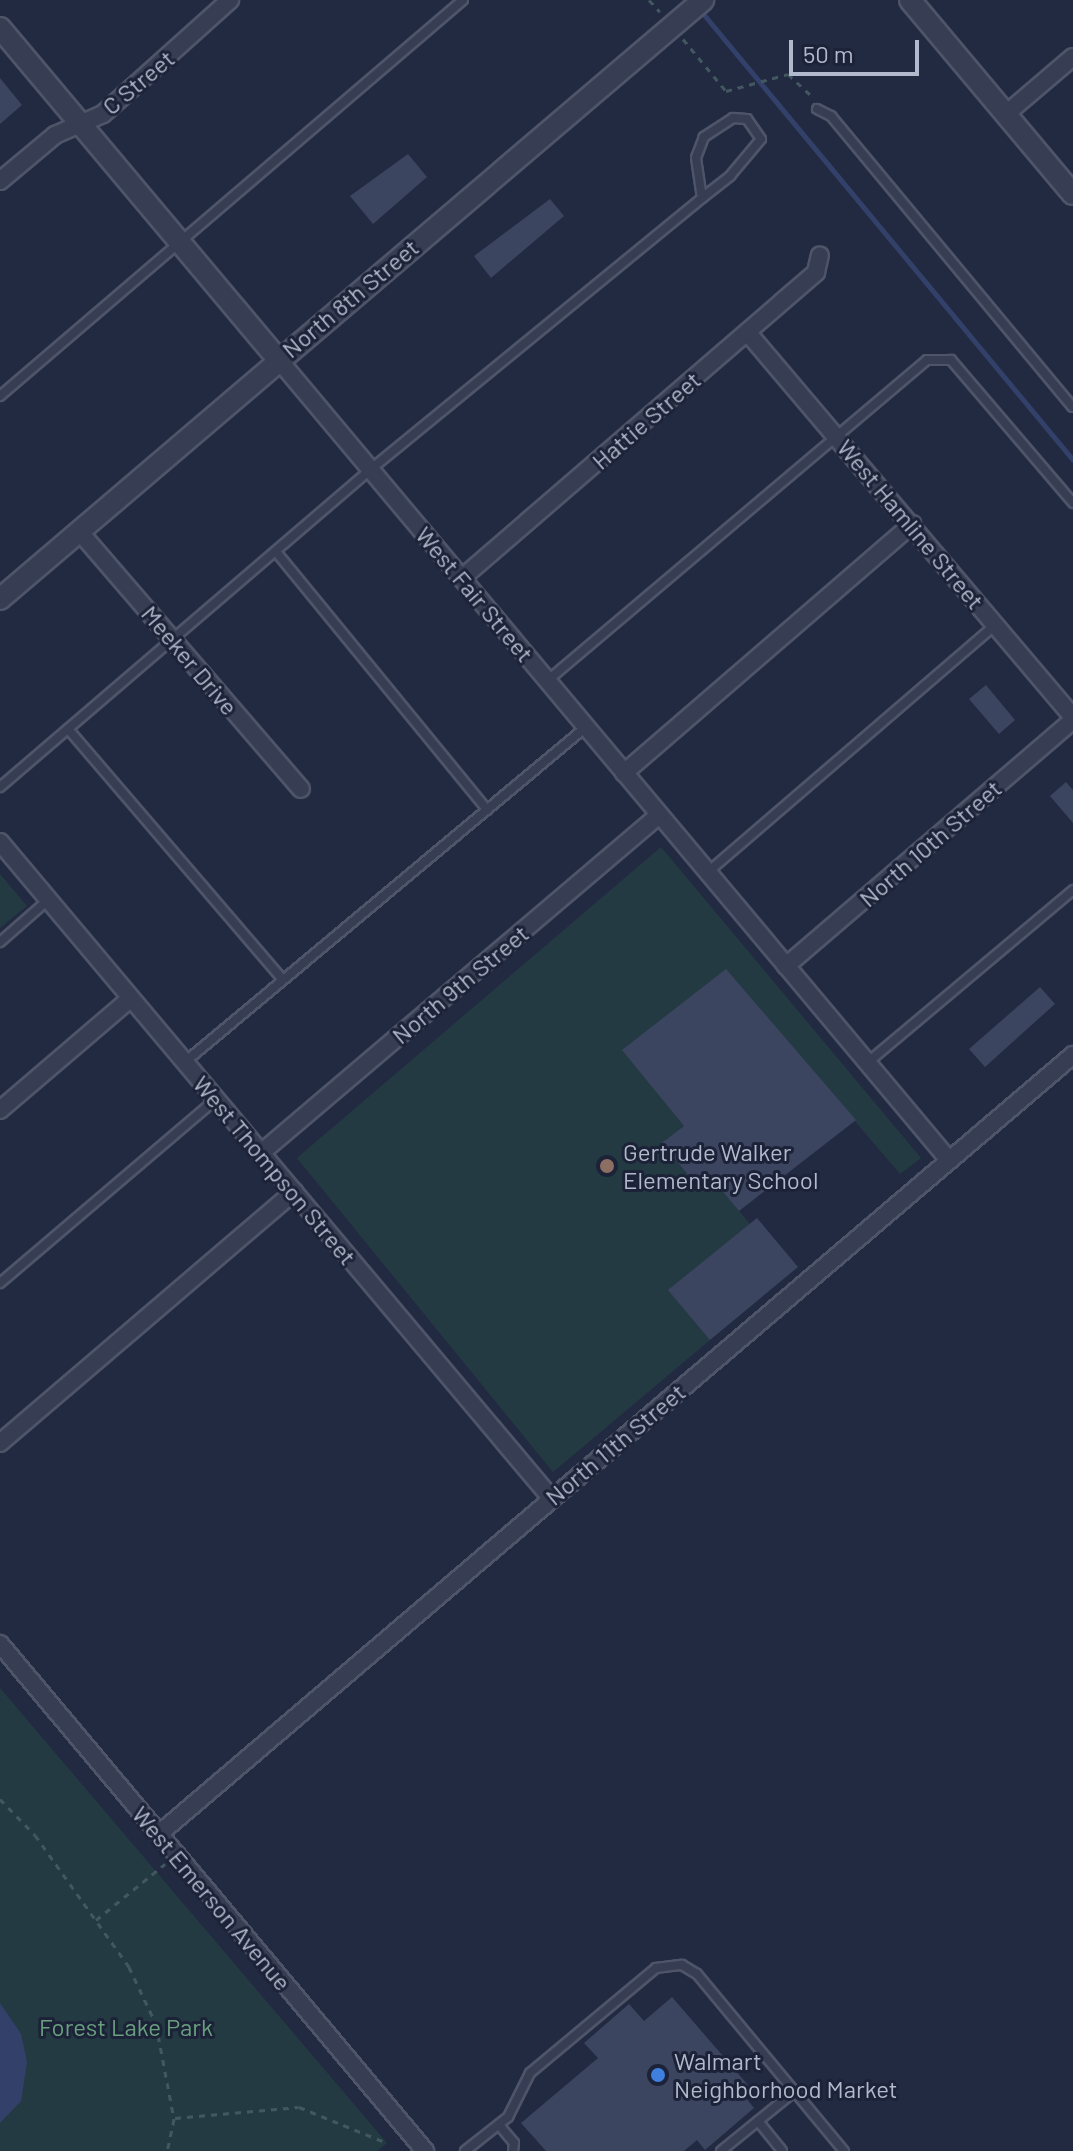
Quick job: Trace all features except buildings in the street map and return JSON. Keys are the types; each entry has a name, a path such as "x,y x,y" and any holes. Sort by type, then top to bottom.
{"street":[{"name":"C Street","path":"0,181 55,135 103,114 230,0"},
{"name":"North 8th Street","path":"0,599 703,0"},
{"path":"917,2 1073,194"},
{"name":"West Fair Street","path":"0,28 949,1160"},
{"path":"1006,114 1073,57"},
{"name":"Hattie Street","path":"462,578 816,272 820,255"},
{"name":"West Hamline Street","path":"748,333 1073,718"},
{"path":"624,773 912,524"},
{"name":"Meeker Drive","path":"79,531 301,789"},
{"name":"North 10th Street","path":"786,966 1073,718"},
{"name":"North 9th Street","path":"261,1153 659,815"},
{"name":"West Thompson Street","path":"0,842 551,1498"},
{"path":"0,1110 130,999"},
{"name":"North 11th Street","path":"159,1834 1073,1055"},
{"path":"0,1443 294,1192"},
{"name":"West Emerson Avenue","path":"0,1644 425,2151"}],"lane":[{"path":"0,396 463,0"},
{"path":"817,109 831,116 1073,407"},
{"path":"0,787 277,553 371,469 702,198 751,157 761,139 747,119 733,118 704,137 696,158 702,198"},
{"path":"547,681 927,360 951,360 1073,503"},
{"path":"277,553 487,810"},
{"path":"707,873 996,625"},
{"path":"184,1062 586,727"},
{"path":"68,729 283,980"},
{"path":"867,1063 1073,890"},
{"path":"0,942 48,900"},
{"path":"0,1283 216,1099"},
{"path":"465,2151 508,2117 530,2073 656,1968 682,1965 697,1974 844,2151"},
{"path":"721,2151 795,2091"},
{"path":"758,2121 782,2151"},
{"path":"499,2125 514,2143 513,2151"}],"path":[{"path":"649,0 677,22 726,91 735,92 788,74"},
{"path":"0,1799 35,1835 129,1967 156,2024 174,2119 167,2151"},
{"path":"96,1920 168,1862"},
{"path":"174,2119 299,2107 387,2143"}],"green space":[{"name":"Gertrude Walker Elementary School","path":"661,847 921,1158 900,1174 726,970 623,1050 684,1126 663,1144 697,1186 710,1176 750,1224 710,1340 553,1472 297,1158"},
{"path":"0,874 27,906 0,928"},
{"name":"Forest Lake Park","path":"0,1688 387,2143 377,2151 0,2151"}],"water":[{"path":"0,2003 21,2034 27,2062 21,2101 0,2123"}],"waterway":[{"path":"700,10 1073,460"}],"place":[{"name":"Gertrude Walker Elementary School","path":"607,1166"},
{"name":"Walmart Neighborhood Market","path":"658,2075"}]}
